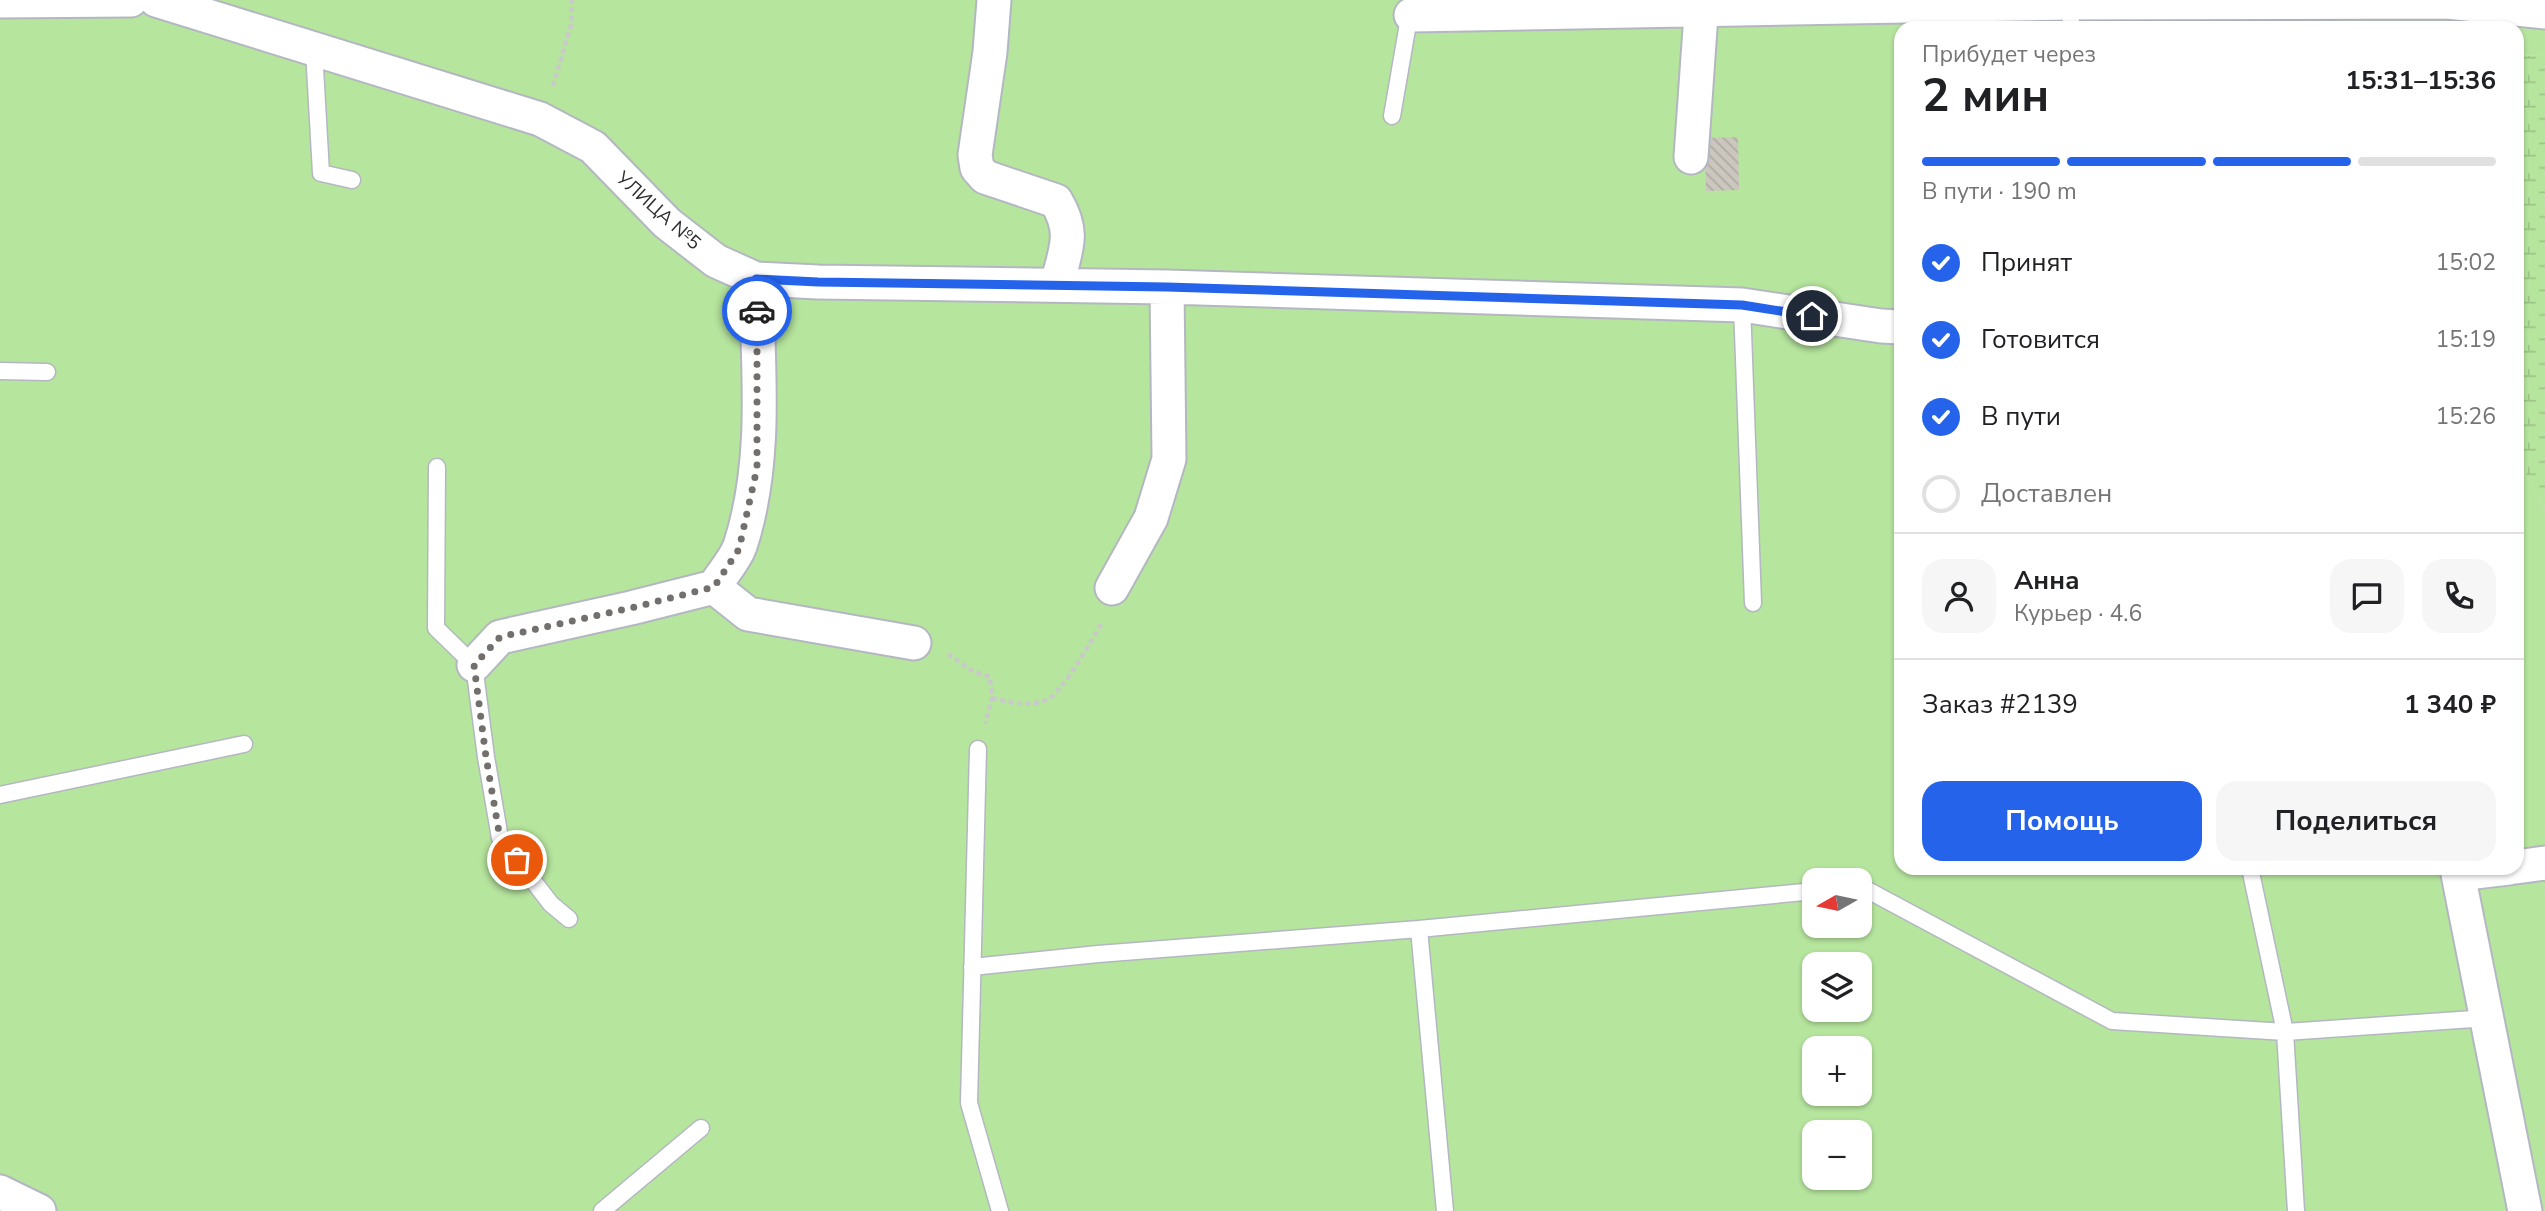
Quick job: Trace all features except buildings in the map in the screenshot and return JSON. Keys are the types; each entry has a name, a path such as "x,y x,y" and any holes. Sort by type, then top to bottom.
{"street":[{"path":"0,1 131,0"},
{"name":"УЛИЦА №5","path":"156,0 540,120 593,147 667,223 716,261 756,279 1167,287 1742,305 1894,327"},
{"path":"994,0 990,52 975,155 977,167 985,177 1056,201 1067,218 1069,236 1057,285"},
{"path":"1410,8 1702,5 2072,10 2447,1 2545,12"},
{"path":"1691,158 1702,5"},
{"path":"474,665 500,637 714,587 739,549 757,468 759,380 756,279"},
{"path":"1112,588 1151,518 1169,459 1167,287"},
{"path":"714,587 748,614 914,643"},
{"path":"2524,866 2545,863"},
{"path":"2458,875 2525,1211"},
{"path":"0,1192 39,1211"}],"lane":[{"path":"1392,116 1410,8"},
{"path":"314,50 321,173 352,180"},
{"path":"1742,305 1753,603"},
{"path":"0,371 47,372"},
{"path":"437,467 436,628 474,665 500,838 551,904 569,919"},
{"path":"0,795 244,744"},
{"path":"978,749 969,1103 1000,1211"},
{"path":"2251,875 2285,1032 2296,1211"},
{"path":"972,967 1098,954 1419,929 1802,892"},
{"path":"1872,892 2112,1021 2285,1032 2488,1018"},
{"path":"1419,929 1445,1211"},
{"path":"602,1211 701,1128"}],"path":[{"path":"540,120 571,25 572,0"},
{"path":"992,698 1022,704 1047,700 1066,679 1106,615 1112,588"},
{"path":"914,643 946,652 971,670 990,677 992,698 978,749"}],"green space":[{"path":"0,0 2545,0 2545,56 2524,55 2524,21 1894,21 1894,875 2524,875 2524,471 2545,509 2545,1211 0,1211"},
{"path":"2524,55 2545,56 2545,509 2524,471"}],"way so far":[{"path":"517,860 500,838 474,665 500,637 714,587 739,549 757,468 757,311"}],"route":[{"path":"757,311 756,279 1167,287 1742,305 1812,316"}]}
